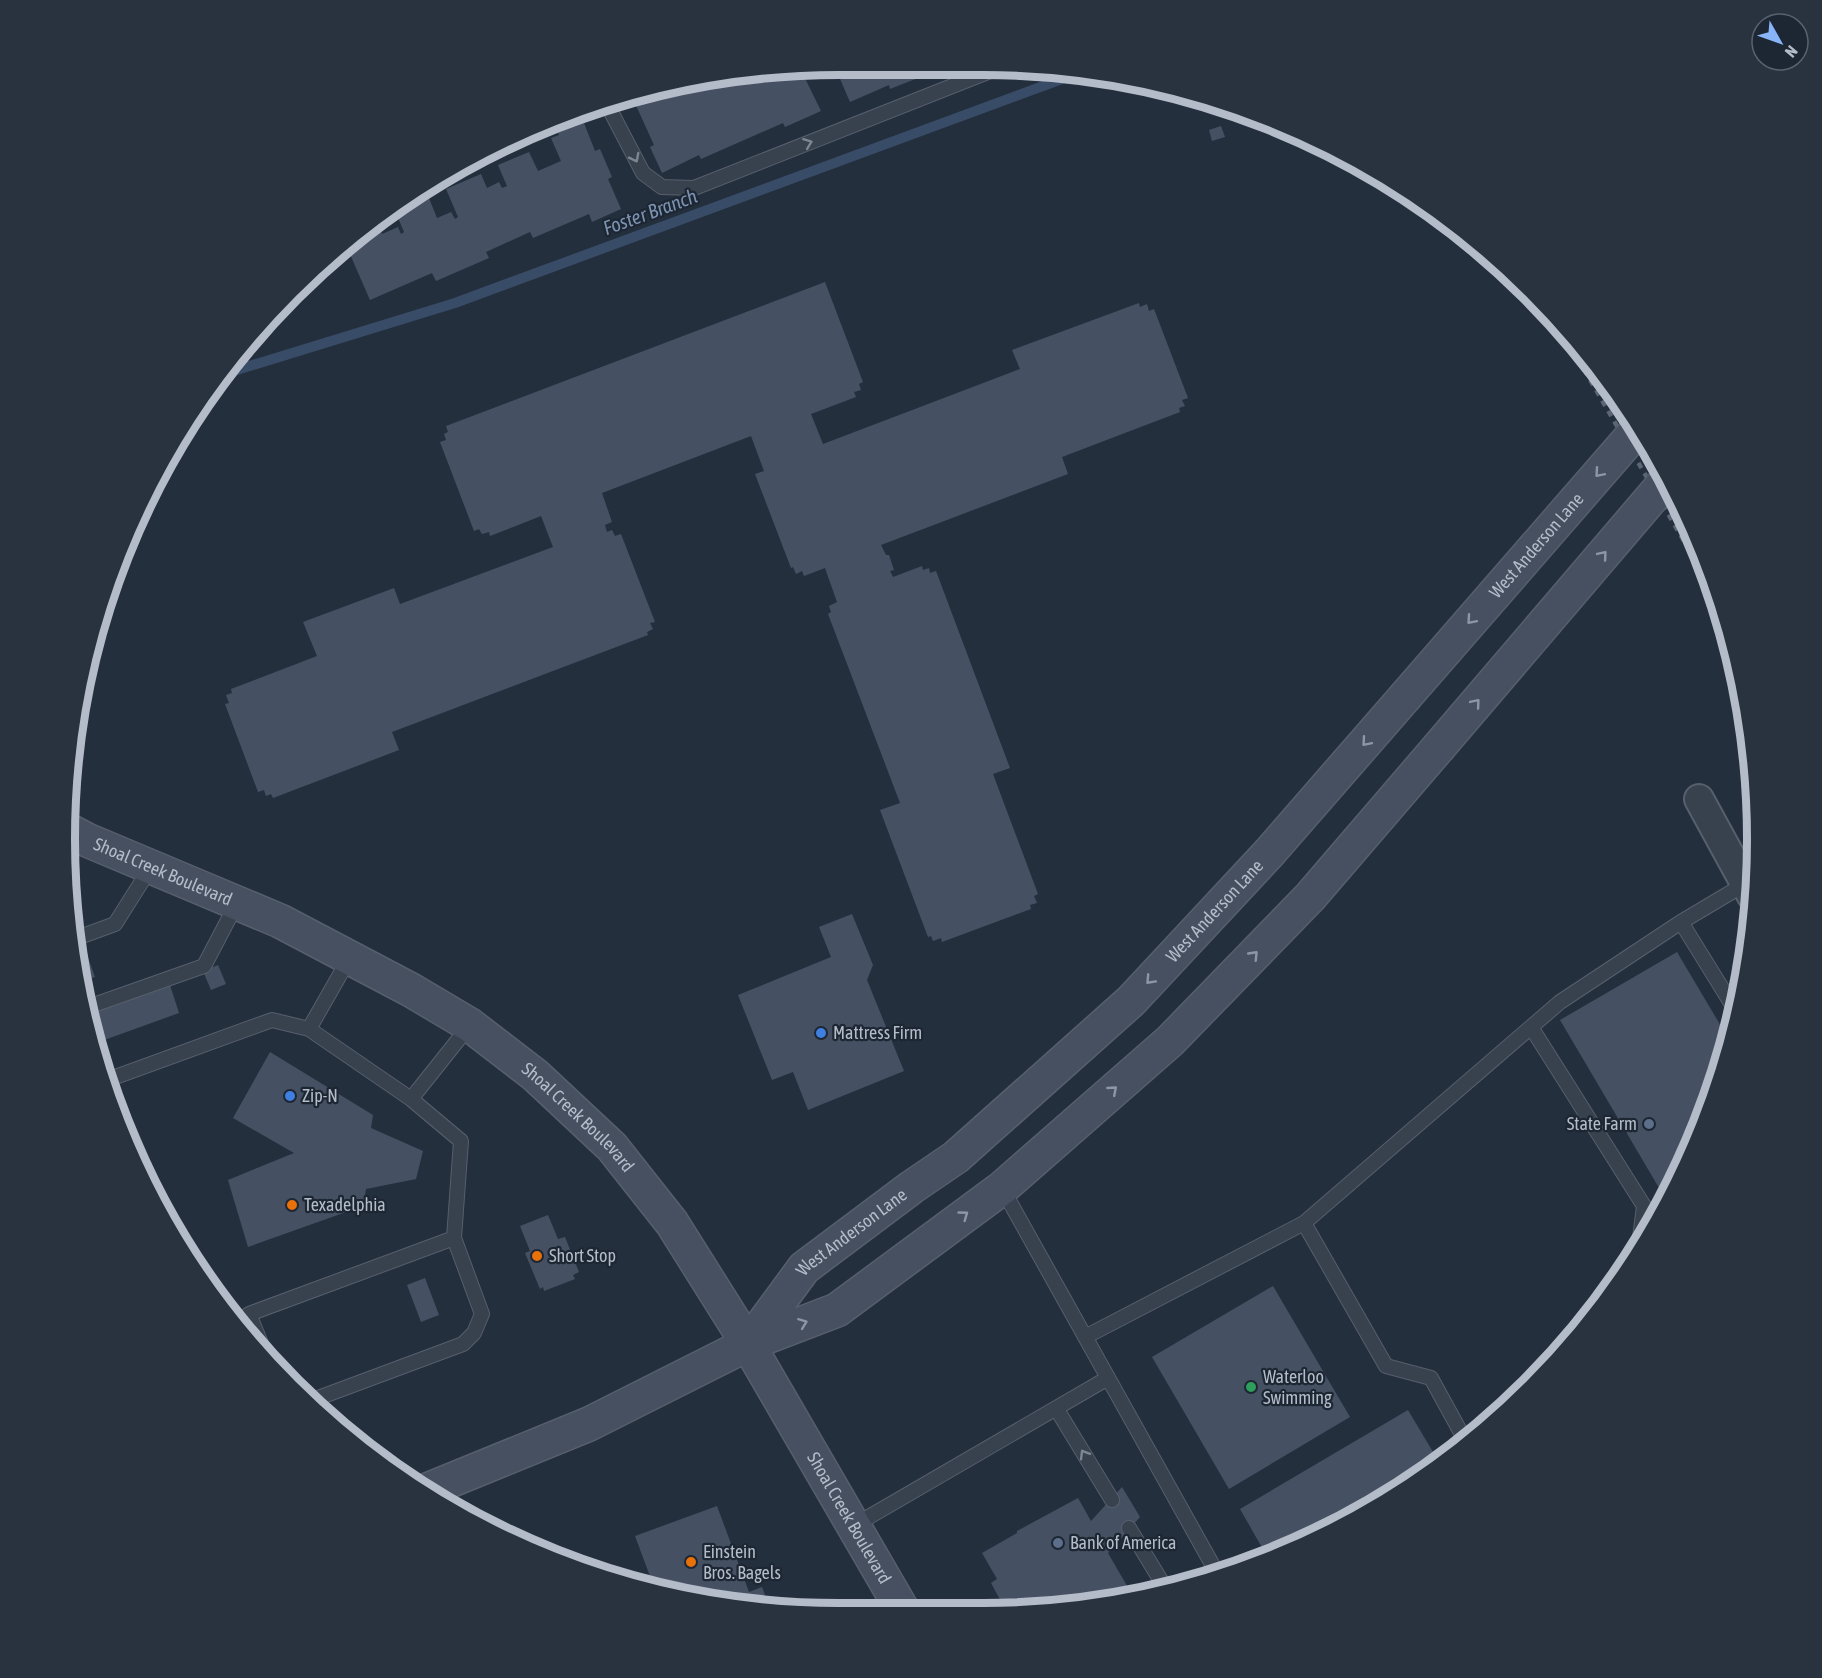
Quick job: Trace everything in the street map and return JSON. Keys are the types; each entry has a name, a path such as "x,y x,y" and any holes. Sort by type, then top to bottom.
{"main road":[{"name":"West Anderson Lane","path":"748,1344 804,1268 956,1157 1131,1001 1269,854 1632,436"},
{"name":"West Anderson Lane","path":"435,1487 589,1424 748,1344 837,1310 1002,1188 1170,1041 1310,897 1661,487"},
{"name":"Shoal Creek Boulevard","path":"75,833 280,921 411,990 470,1025 535,1075 612,1147 672,1223 748,1344 899,1603"}],"street":[{"path":"1699,799 1745,885"}],"lane":[{"path":"610,111 642,173 662,187 694,188 980,75"},
{"path":"82,936 115,924 151,867"},
{"path":"1085,1337 1304,1223 1560,1002 1681,922 1745,892"},
{"path":"94,1005 204,966 237,903"},
{"path":"1681,922 1729,1000"},
{"path":"309,1029 351,957"},
{"path":"114,1078 272,1020 309,1029 411,1099 461,1141 454,1238 482,1314 474,1333 463,1344 319,1398"},
{"path":"411,1099 470,1025"},
{"path":"1531,1027 1644,1206 1641,1227"},
{"path":"1002,1188 1214,1567"},
{"path":"1304,1223 1386,1366 1431,1378 1462,1434"},
{"path":"245,1318 454,1238"},
{"path":"855,1525 1108,1378"},
{"path":"1056,1408 1112,1500"},
{"path":"1130,1528 1162,1581"}],"building":[{"path":"838,75 926,75 890,89 889,85 850,102"},
{"path":"804,76 821,111 785,127 783,123 701,159 699,155 662,173 650,147 654,145 635,103 690,90 739,82"},
{"path":"584,123 595,151 600,149 612,177 608,179 621,209 592,222 589,214 533,238 530,232 486,252 489,258 436,281 432,273 370,300 350,253 380,229 382,234 398,227 401,234 404,232 397,216 429,198 437,218 451,212 455,219 458,217 446,189 481,174 487,188 499,182 502,188 507,186 498,165 529,152 538,171 561,161 551,138 559,135 557,131 572,124 574,127"},
{"path":"1221,126 1225,137 1212,141 1209,130"},
{"path":"825,282 863,382 859,384 861,390 854,392 856,397 811,414 823,444 1020,369 1012,350 1139,303 1140,307 1147,304 1149,311 1154,309 1188,398 1182,400 1185,406 1179,408 1180,412 1062,457 1068,474 881,545 886,555 889,555 894,570 890,571 893,577 922,566 923,570 929,568 930,573 936,571 1010,768 993,774 1038,894 1034,896 1037,903 1030,905 1031,909 942,942 941,938 933,941 931,936 928,937 880,810 900,803 828,614 831,612 829,606 837,602 825,568 804,576 802,571 796,574 793,567 791,568 755,474 764,471 751,436 602,493 612,522 605,525 607,532 612,530 615,536 621,534 655,622 650,623 653,629 647,632 648,635 392,732 399,750 273,798 271,794 266,796 264,790 258,792 225,704 229,703 226,695 232,693 231,689 317,656 303,622 394,588 400,604 553,547 541,516 490,536 489,532 482,534 479,529 474,531 440,442 446,440 444,434 448,432 446,426"},
{"name":"Mattress Firm","path":"852,914 873,965 867,980 904,1071 808,1110 793,1072 772,1080 738,995 831,957 819,927"},
{"path":"84,950 95,977 89,979"},
{"path":"1677,952 1723,1029 1689,1131 1661,1191 1560,1020"},
{"path":"218,965 226,984 211,990 203,971"},
{"path":"170,985 179,1013 102,1041 95,1012"},
{"path":"270,1052 373,1115 371,1128 423,1151 416,1179 366,1189 363,1206 248,1247 228,1180 294,1153 233,1118"},
{"path":"548,1215 558,1239 565,1237 579,1272 573,1275 575,1279 544,1291 543,1287 540,1289 525,1253 530,1251 520,1226"},
{"path":"425,1278 439,1315 421,1322 407,1285"},
{"name":"Waterloo Swimming","path":"1273,1286 1350,1417 1229,1489 1152,1357"},
{"path":"1408,1410 1435,1455 1365,1501 1321,1524 1263,1549 1240,1509"},
{"name":"Bank of America","path":"1122,1487 1140,1517 1108,1553 1129,1589 1083,1596 1002,1602 991,1583 997,1579 982,1553 1078,1498 1091,1521"},
{"name":"Einstein Bros. Bagels","path":"717,1506 749,1592 762,1587 766,1599 690,1588 651,1579 635,1536"}],"waterway":[{"name":"Foster Branch","path":"236,370 455,303 1060,80"}],"railway":[{"path":"1581,365 1692,555"}],"place":[{"name":"Mattress Firm","path":"821,1033"},
{"name":"Zip-N","path":"290,1096"},
{"name":"State Farm","path":"1649,1124"},
{"name":"Texadelphia","path":"292,1205"},
{"name":"Short Stop","path":"537,1256"},
{"name":"Waterloo Swimming","path":"1251,1387"},
{"name":"Bank of America","path":"1058,1543"},
{"name":"Einstein Bros. Bagels","path":"691,1562"}]}
